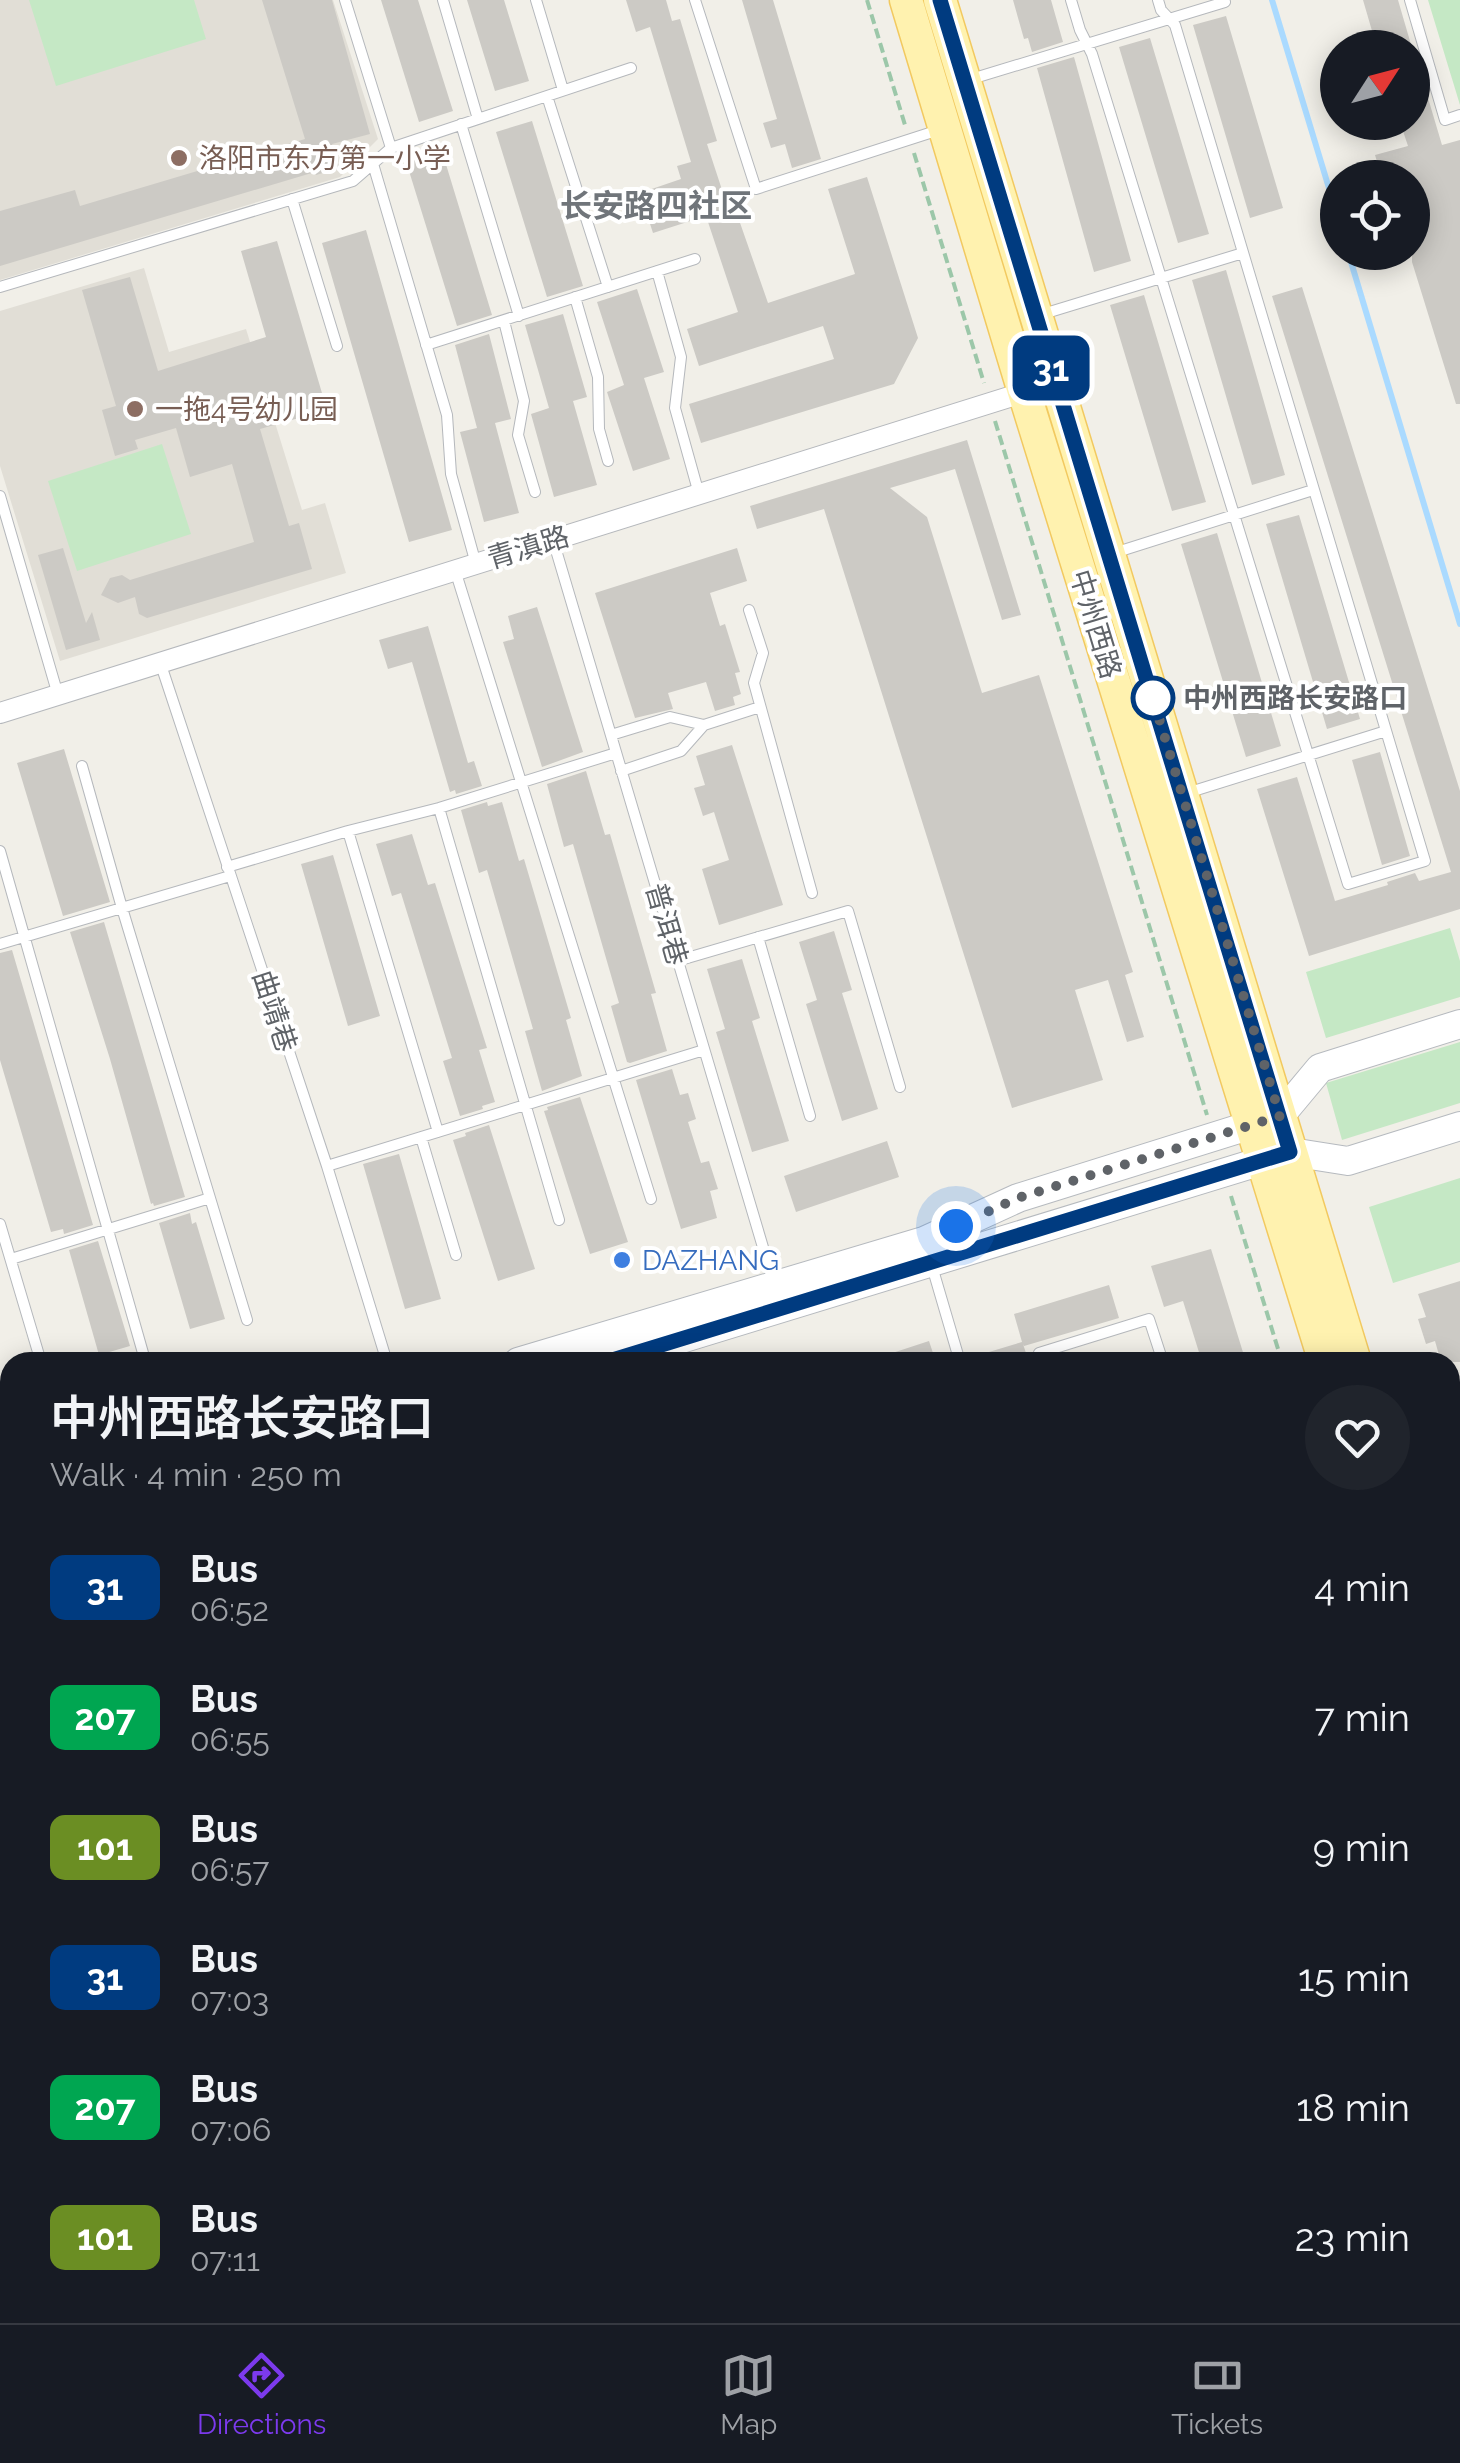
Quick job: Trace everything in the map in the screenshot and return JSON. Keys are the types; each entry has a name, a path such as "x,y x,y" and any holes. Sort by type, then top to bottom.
{"main road":[{"name":"中州西路","path":"906,0 962,123 1036,316 1182,794 1266,1120"},
{"name":"中州西路","path":"940,0 965,80 962,123 1024,392 1277,1156 1351,1352"},
{"path":"632,1352 924,1241 1018,1198 1266,1120 1320,1068 1460,1024"},
{"path":"558,1352 931,1263 1277,1156 1348,1161 1460,1126"},
{"name":"中州西路","path":"1277,1156 1323,1352"}],"street":[{"name":"青滇路","path":"0,713 1056,382"}],"lane":[{"path":"345,0 392,148"},
{"path":"443,0 478,119"},
{"path":"536,0 563,90"},
{"path":"695,0 756,189 962,123"},
{"path":"1071,0 1092,54 1348,884 1425,861 1174,25 1160,10 1158,0"},
{"path":"1410,0 1445,120 1460,116"},
{"path":"965,80 1226,2"},
{"path":"0,287 354,181 392,148 631,68"},
{"path":"548,96 608,287"},
{"path":"461,124 519,316"},
{"path":"373,164 446,415 451,474 476,564"},
{"path":"292,199 337,346"},
{"path":"1036,316 1242,253"},
{"path":"426,346 695,258"},
{"path":"657,270 681,356 676,408 699,494"},
{"path":"575,297 598,377 599,429 608,461"},
{"path":"504,320 524,401 518,434 535,492"},
{"path":"1110,555 1314,490"},
{"path":"0,496 58,695"},
{"name":"普洱巷","path":"553,539 778,1297"},
{"path":"455,570 651,1200"},
{"path":"749,610 763,653 754,683 812,893"},
{"name":"曲靖巷","path":"160,661 384,1352"},
{"path":"622,771 680,751 704,725 760,707"},
{"path":"611,735 670,717 704,725"},
{"path":"1182,794 1386,731"},
{"path":"0,944 122,908 348,831 439,808 616,754"},
{"path":"82,766 247,1320"},
{"path":"439,808 560,1220"},
{"path":"348,831 438,1132"},
{"path":"0,851 143,1352"},
{"path":"678,960 848,911 900,1086"},
{"path":"758,937 810,1116"},
{"path":"326,1166 704,1050"},
{"path":"421,1137 456,1255"},
{"path":"10,1258 210,1198"},
{"path":"0,1224 37,1352"},
{"path":"931,1263 957,1352"},
{"path":"1041,1352 1149,1319 1159,1352"}],"path":[{"path":"867,0 1214,1137"},
{"path":"1224,1173 1279,1352"}],"shaded area":[{"name":"洛阳市东方第一小学","path":"0,0 333,0 378,139 340,177 0,280"},
{"name":"一拖4号幼儿园","path":"144,268 169,352 246,329 302,510 325,503 346,573 60,661 0,466 0,311"}],"green space":[{"path":"29,0 194,0 206,39 56,86"},
{"path":"1428,0 1460,0 1460,105"},
{"path":"162,444 191,534 77,571 48,481"},
{"path":"1450,928 1460,961 1460,997 1326,1038 1306,972"},
{"path":"1460,1042 1460,1103 1342,1140 1326,1083"},
{"path":"1460,1178 1460,1262 1393,1283 1369,1207"}],"building":[{"path":"262,0 332,0 370,134 332,144 339,168 0,266 0,211 75,190 80,206 305,139"},
{"path":"381,0 418,0 453,111 419,122"},
{"path":"467,0 504,0 529,81 495,91"},
{"path":"626,0 666,0 672,21 680,19 717,141 707,144 725,199 731,197 768,303 855,274 828,189 867,177 918,338 894,384 701,443 689,404 834,359 823,326 699,366 687,329 738,312 706,216 653,233 640,193 681,179 677,166 691,162 650,27 636,32"},
{"path":"742,0 773,0 821,159 792,168 785,144 771,148 763,123 777,119"},
{"path":"1013,0 1051,0 1063,42 1032,52 1028,38 1024,39"},
{"path":"1363,0 1398,0 1407,30 1372,30"},
{"path":"1226,16 1283,208 1250,218 1193,25"},
{"path":"1150,38 1209,234 1178,243 1119,47"},
{"path":"1074,57 1131,261 1094,272 1037,68"},
{"path":"1430,105 1442,145 1460,140 1460,404 1456,404 1414,270 1430,270 1430,160 1377,160 1375,155 1408,146 1406,140 1430,140"},
{"path":"532,121 583,286 547,297 496,132"},
{"path":"441,148 492,315 457,326 405,158"},
{"path":"366,230 452,530 409,542 322,243"},
{"path":"277,241 327,410 260,429 289,526 299,523 312,569 147,618 139,614 135,597 118,603 101,595 110,578 122,575 130,580 254,542 232,464 190,477 176,428 135,440 138,449 115,456 102,410 116,406 82,290 130,277 158,371 266,337 241,251"},
{"path":"1226,270 1285,475 1252,485 1192,280"},
{"path":"1302,287 1460,791 1460,909 1309,956 1257,789 1297,777 1335,901 1415,873 1419,881 1451,872 1272,296"},
{"path":"637,289 664,372 644,378 670,459 633,471 607,392 624,385 597,302"},
{"path":"1144,295 1206,502 1172,511 1110,305"},
{"path":"563,314 587,397 573,401 597,485 554,497 531,414 549,408 525,325"},
{"path":"489,334 511,419 495,423 519,513 484,522 460,432 477,428 455,345"},
{"path":"967,440 1021,615 1002,620 955,469 890,488 927,517 982,693 1039,675 1133,972 1125,975 1144,1037 1127,1042 1108,980 1075,990 1103,1080 1012,1108 824,509 757,529 750,506"},
{"path":"1299,515 1360,719 1327,729 1266,524"},
{"path":"1217,533 1281,746 1246,757 1181,544"},
{"path":"63,548 86,623 92,612 100,640 66,650 38,555"},
{"path":"737,548 747,581 710,593 720,626 725,624 740,672 735,673 741,694 733,697 735,705 715,711 706,682 668,693 673,709 635,718 595,593"},
{"path":"537,607 583,752 542,767 503,642 514,639 508,616"},
{"path":"428,626 468,763 474,761 482,786 456,794 455,790 450,792 412,662 388,669 379,640"},
{"path":"732,745 783,905 719,925 702,869 729,860 714,812 703,816 694,788 705,785 696,756"},
{"path":"64,749 110,902 63,916 17,763"},
{"path":"1380,752 1410,856 1382,865 1352,760"},
{"path":"586,771 605,835 610,834 656,993 651,994 667,1051 630,1063 611,1006 619,1003 573,844 564,847 547,784"},
{"path":"487,802 488,806 502,802 519,861 524,859 571,1018 566,1020 582,1076 542,1091 525,1031 533,1029 487,870 479,873 461,810"},
{"path":"412,834 428,885 435,883 487,1048 479,1050 495,1102 460,1116 443,1061 452,1058 401,893 392,896 376,844"},
{"path":"333,855 380,1016 348,1026 301,864"},
{"path":"104,922 185,1197 154,1206 70,932"},
{"path":"834,931 852,990 842,993 878,1109 842,1121 806,1004 817,1000 799,942"},
{"path":"12,950 93,1225 64,1234 63,1229 51,1232 0,1060 0,953"},
{"path":"742,959 760,1018 752,1021 789,1141 752,1152 716,1032 725,1029 707,969"},
{"path":"672,1069 680,1095 688,1093 696,1119 688,1122 701,1163 709,1161 718,1189 710,1191 717,1218 681,1229 636,1080"},
{"path":"580,1097 628,1242 590,1254 544,1111"},
{"path":"489,1125 535,1269 498,1281 453,1140"},
{"path":"887,1141 899,1177 796,1212 784,1176"},
{"path":"399,1154 441,1299 405,1309 363,1164"},
{"path":"190,1213 225,1319 190,1329 159,1223"},
{"path":"98,1241 130,1346 98,1352 69,1250"},
{"path":"1211,1249 1243,1352 1199,1352 1183,1301 1164,1307 1151,1266"},
{"path":"1460,1281 1460,1352 1438,1352 1435,1341 1426,1344 1418,1319 1426,1317 1418,1294"},
{"path":"1109,1285 1119,1318 1023,1344 1026,1352 989,1352 1022,1342 1014,1314"},
{"path":"929,1341 933,1352 895,1352"}],"waterway":[{"path":"1272,0 1320,160"},
{"path":"1353,270 1460,624"}],"bus line":[{"name":"31","path":"639,1352 1290,1152 940,0"}],"place":[{"name":"洛阳市东方第一小学","path":"179,158"},
{"name":"一拖4号幼儿园","path":"135,409"},
{"name":"中州西路长安路口","path":"1153,698"},
{"name":"DAZHANG","path":"622,1260"}],"district":[{"name":"长安路四社区","path":"656,206"}],"route":[{"path":"956,1226 1018,1198 1280,1116 1151,692 1153,698"}]}
